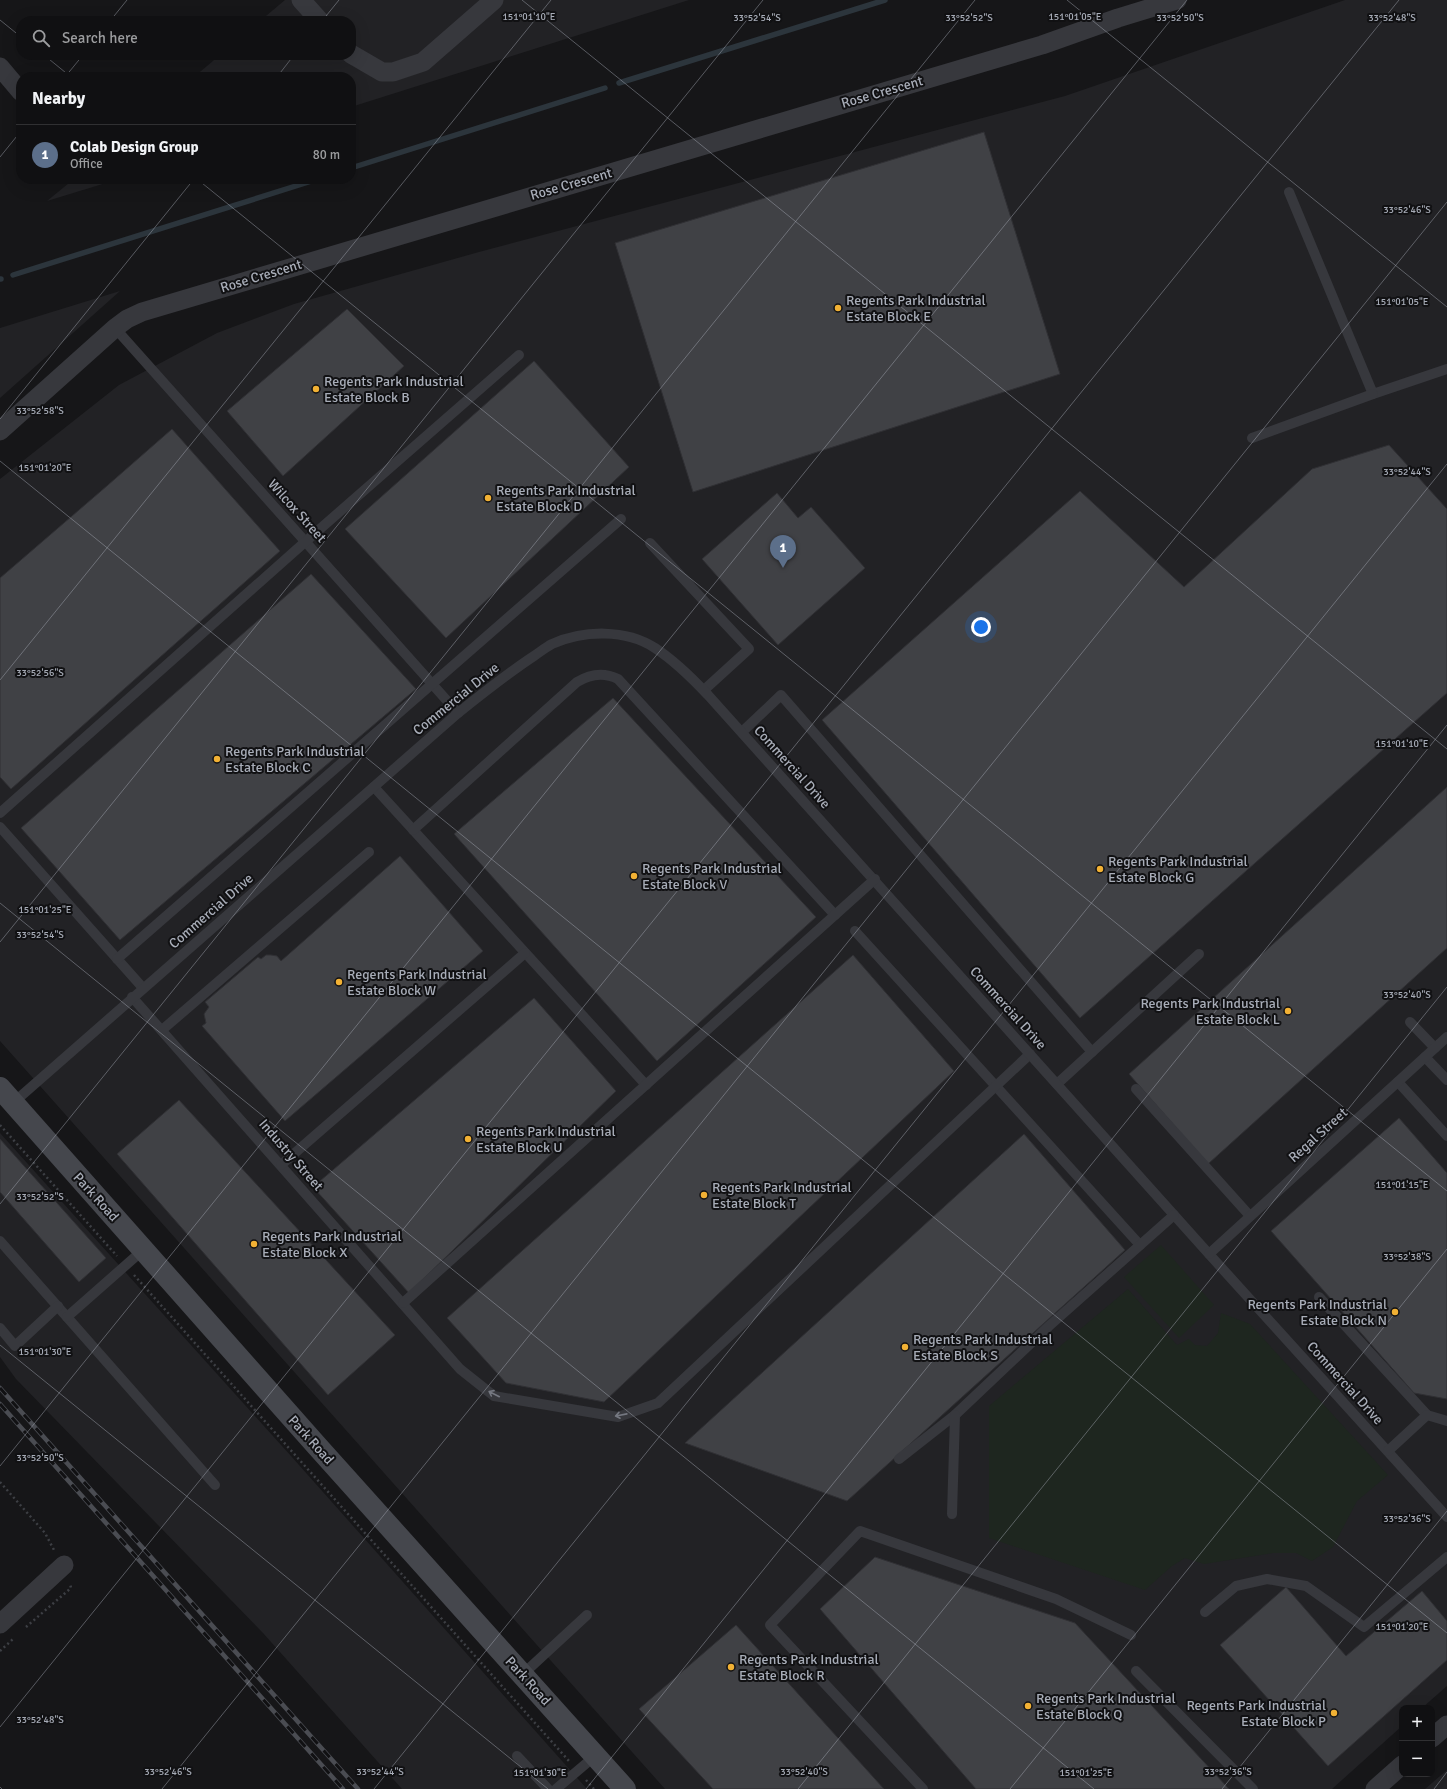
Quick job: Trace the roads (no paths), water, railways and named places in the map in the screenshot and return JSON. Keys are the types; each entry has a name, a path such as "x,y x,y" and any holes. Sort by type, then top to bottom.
{"main road":[{"name":"Park Road","path":"6,1096 322,1452 625,1789"}],"street":[{"path":"301,0 315,16"},
{"path":"356,57 382,72 393,72 423,62 494,0"},
{"name":"Rose Crescent","path":"0,431 115,328 142,312 1042,45 1118,18 1177,0"},
{"path":"0,67 16,86"},
{"path":"0,1624 60,1559"},
{"path":"1435,1735 1447,1725"},
{"path":"1375,1789 1399,1768"}],"lane":[{"path":"1289,192 1373,394"},
{"name":"Wilcox Street","path":"115,328 458,713"},
{"path":"0,813 305,542 519,355"},
{"path":"1252,438 1447,369"},
{"path":"117,959 620,519"},
{"path":"650,543 749,649 704,690"},
{"name":"Commercial Drive","path":"6,1096 132,998 458,713 523,664 552,644 583,636 607,633 629,637 654,648 682,669 704,690 875,879 1209,1254 1447,1517"},
{"path":"413,830 577,682 586,677 609,674 618,679 836,914"},
{"path":"742,732 781,695 1092,1052"},
{"path":"374,787 646,1085"},
{"path":"0,827 143,988"},
{"path":"162,1030 369,852"},
{"path":"403,1303 875,879"},
{"path":"855,931 1140,1245"},
{"path":"281,1165 525,953"},
{"path":"1057,1084 1199,954"},
{"name":"Industry Street","path":"132,998 162,1030 460,1369 494,1396 618,1417 658,1403 996,1086"},
{"path":"1410,1022 1435,1048"},
{"name":"Regal Street","path":"1209,1254 1447,1037"},
{"path":"996,1086 1030,1054"},
{"path":"1425,1057 1447,1080"},
{"path":"1398,1082 1447,1136"},
{"path":"1136,1089 1250,1216"},
{"path":"899,1459 955,1415 1049,1326 1174,1215"},
{"path":"0,1241 215,1485"},
{"path":"67,1317 143,1250"},
{"path":"1318,1297 1427,1416 1447,1421"},
{"path":"0,1328 15,1346 58,1306"},
{"path":"952,1514 955,1415"},
{"path":"1388,1451 1427,1416"},
{"path":"923,1789 770,1625 860,1531 1056,1599 1131,1635"},
{"path":"1204,1612 1236,1586 1267,1579 1306,1586 1364,1627 1447,1557"},
{"path":"522,1675 587,1615"},
{"path":"1136,1671 1253,1789"},
{"path":"517,1756 548,1789"},
{"path":"556,1789 595,1756"}],"waterway":[{"path":"619,83 885,0"},
{"path":"356,166 605,88"},
{"path":"13,275 302,184"}],"railway":[{"path":"0,1388 358,1789"},
{"path":"0,1404 343,1789"}],"place":[{"name":"Regents Park Industrial Estate Block E","path":"838,308"},
{"name":"Regents Park Industrial Estate Block B","path":"316,389"},
{"name":"Regents Park Industrial Estate Block D","path":"488,498"},
{"name":"Colab Design Group","path":"783,568"},
{"name":"Regents Park Industrial Estate Block C","path":"217,759"},
{"name":"Regents Park Industrial Estate Block G","path":"1100,869"},
{"name":"Regents Park Industrial Estate Block V","path":"634,876"},
{"name":"Regents Park Industrial Estate Block W","path":"339,982"},
{"name":"Regents Park Industrial Estate Block L","path":"1288,1011"},
{"name":"Regents Park Industrial Estate Block U","path":"468,1139"},
{"name":"Regents Park Industrial Estate Block T","path":"704,1195"},
{"name":"Regents Park Industrial Estate Block X","path":"254,1244"},
{"name":"Regents Park Industrial Estate Block N","path":"1395,1312"},
{"name":"Regents Park Industrial Estate Block S","path":"905,1347"},
{"name":"Regents Park Industrial Estate Block R","path":"731,1667"},
{"name":"Regents Park Industrial Estate Block Q","path":"1028,1706"},
{"name":"Regents Park Industrial Estate Block P","path":"1334,1713"}]}
